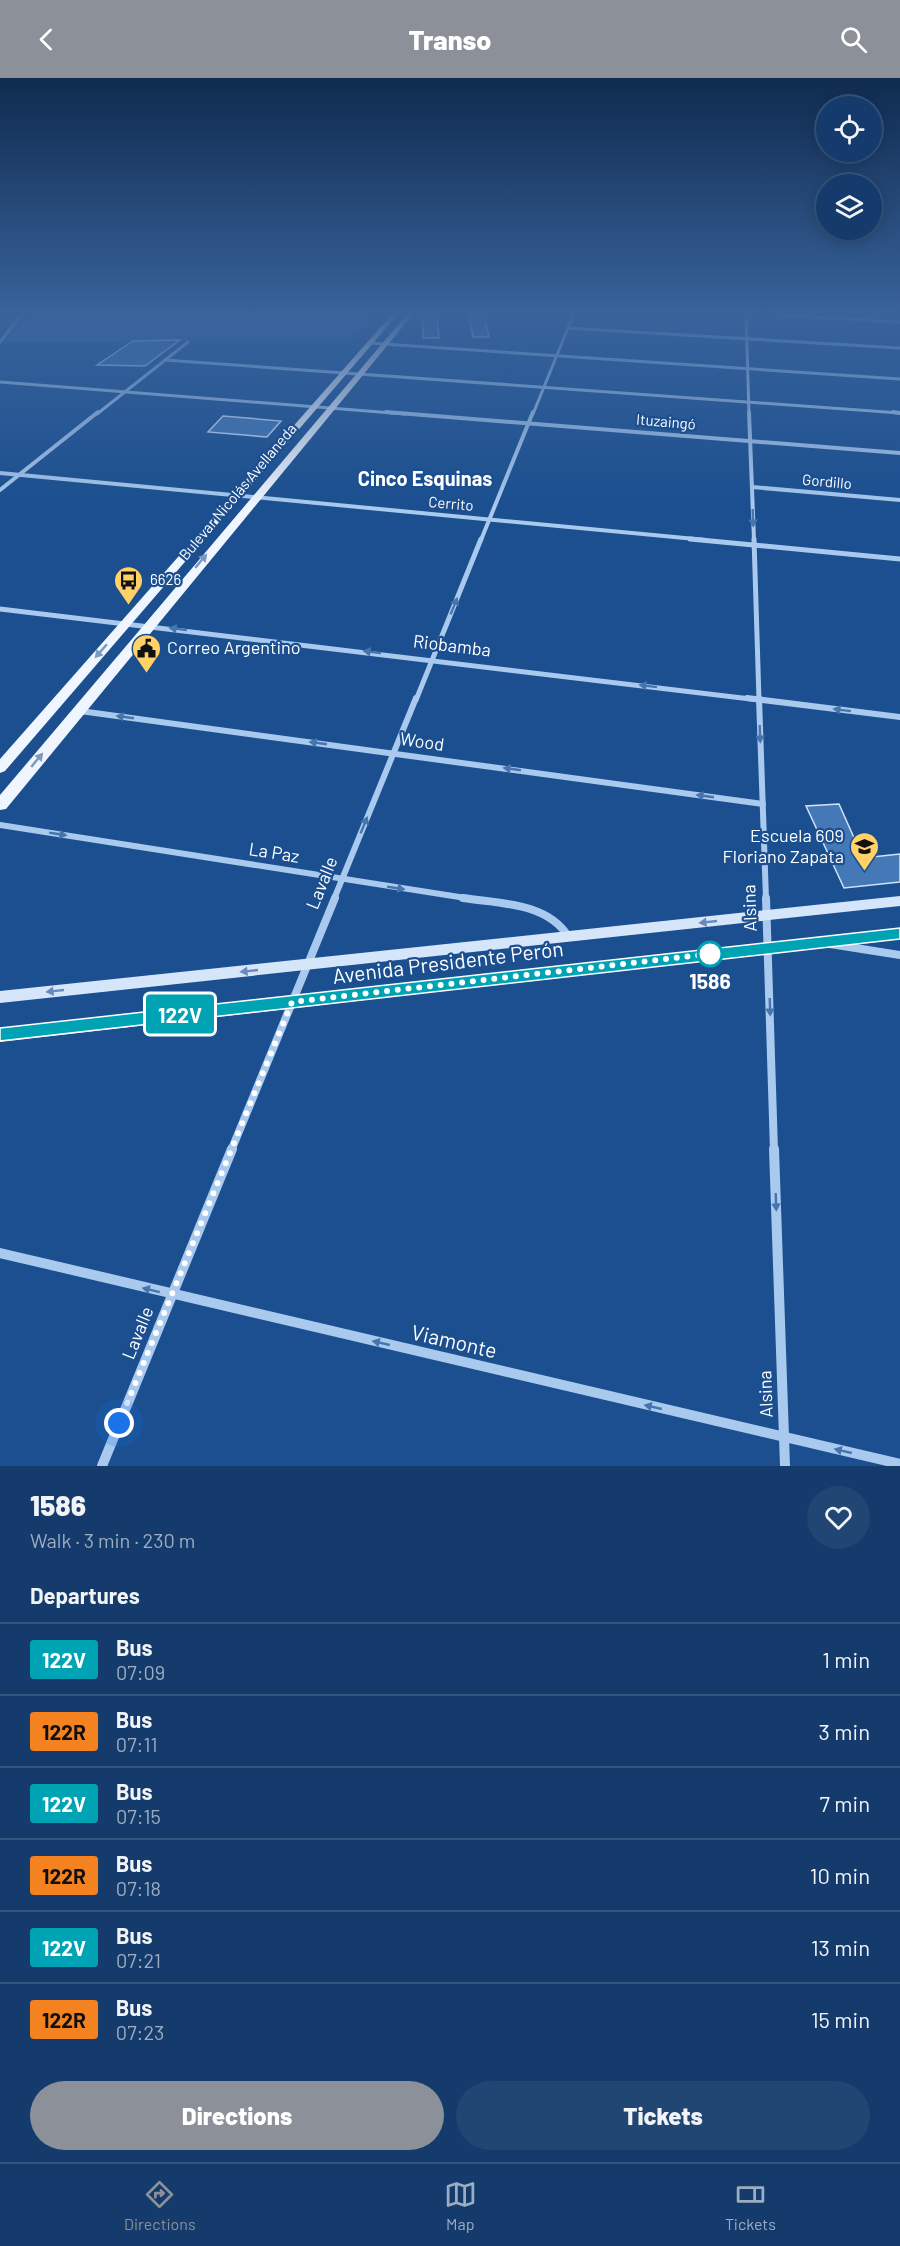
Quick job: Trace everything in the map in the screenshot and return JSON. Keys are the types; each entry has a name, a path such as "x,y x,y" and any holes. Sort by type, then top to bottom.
{"main road":[{"name":"Bulevar Nicolás Avellaneda","path":"0,768 339,378"},
{"name":"Bulevar Nicolás Avellaneda","path":"0,805 254,497 356,378"},
{"name":"Avenida Presidente Perón","path":"0,997 900,902"},
{"name":"Avenida Presidente Perón","path":"0,1035 900,933"}],"street":[{"path":"0,490 143,378"},
{"path":"412,378 900,413"},
{"name":"Lavalle","path":"102,1466 547,378"},
{"name":"Alsina","path":"748,378 785,1466"},
{"path":"881,378 900,379"},
{"name":"Ituzaingó","path":"0,382 900,453"},
{"name":"Cerrito","path":"0,473 900,559"},
{"name":"Gordillo","path":"752,487 900,500"},
{"name":"Riobamba","path":"0,609 432,659 900,717"},
{"name":"Wood","path":"78,711 763,804"},
{"name":"La Paz","path":"0,825 539,910 559,922 568,936"},
{"path":"818,942 900,955"},
{"name":"Viamonte","path":"0,1253 900,1464"}],"building":[{"path":"223,416 281,421 267,437 208,432"},
{"path":"839,804 863,858 900,854 900,882 844,888 806,806"}],"bus line":[{"name":"122V","path":"0,1035 900,933"}],"place":[{"name":"6626","path":"129,606"},
{"name":"Correo Argentino","path":"146,674"},
{"name":"Escuela 609 Floriano Zapata","path":"865,872"},
{"name":"1586","path":"710,954"}],"district":[{"name":"Cinco Esquinas","path":"425,479"}],"route":[{"path":"119,1423 292,1002 710,954"}]}
